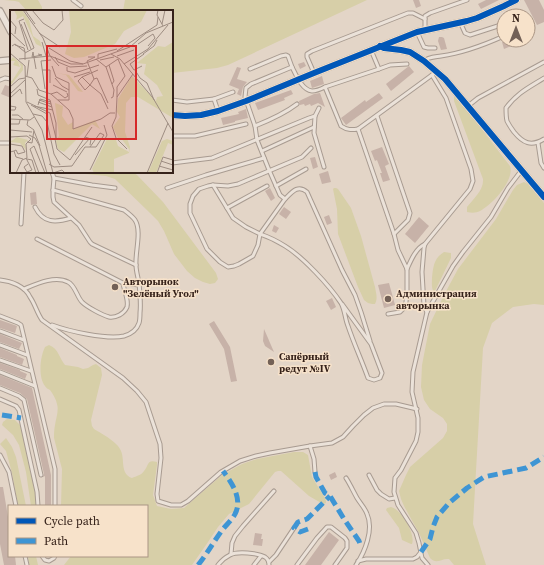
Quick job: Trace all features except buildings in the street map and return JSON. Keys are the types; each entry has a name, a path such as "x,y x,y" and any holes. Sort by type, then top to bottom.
{"street":[{"path":"173,114 184,116 201,115 218,111 425,29 477,18 516,0"},
{"path":"0,11 10,30"},
{"path":"380,46 410,52 424,61 434,73 445,79 544,197"},
{"path":"0,61 10,60"}],"lane":[{"path":"73,0 81,6"},
{"path":"425,29 425,19 430,13 467,0"},
{"path":"314,73 307,57 312,51 408,13 425,19"},
{"path":"460,22 465,33 470,35 496,27"},
{"path":"417,32 424,47 434,48"},
{"path":"424,61 428,58 451,55 471,49 496,39"},
{"path":"371,50 379,69"},
{"path":"250,69 286,55 288,56 292,67 306,89 313,91 390,65 407,64"},
{"path":"468,106 478,98 544,62"},
{"path":"284,199 280,195 257,140 255,126 246,101 246,91 248,86 251,84 292,67"},
{"path":"325,88 341,126 345,129 351,130 358,129 377,116 434,73 446,98 472,169 473,184 470,189 411,260 407,269 407,292 404,308 400,312 388,314"},
{"path":"0,80 6,78 10,79"},
{"path":"544,78 518,94 506,108 507,120 510,127 522,141 538,143 544,139"},
{"path":"173,100 187,102 214,99 233,92"},
{"path":"214,99 218,111"},
{"path":"255,126 288,111 297,104"},
{"path":"319,108 315,116 314,133 324,166"},
{"path":"173,163 212,158 315,116"},
{"path":"377,116 410,213 408,220 394,234"},
{"path":"173,136 195,136 246,124"},
{"path":"262,151 314,127"},
{"path":"358,129 394,234 398,250 407,269"},
{"path":"538,143 541,163 544,168"},
{"path":"311,148 302,157 238,184 228,186 213,185 198,189 190,204 190,213 207,249 220,262 228,267 234,266 253,256 258,245 260,234 284,199 298,189 303,189 307,192 362,312 371,344 382,373 380,378 374,380 368,378 348,327 342,304"},
{"path":"167,188 206,174 264,158"},
{"path":"276,186 306,169"},
{"path":"428,565 422,558 416,533 395,498 394,486 395,478 401,470 416,441 418,432 417,409 412,392 413,372 427,312 453,266 491,217 508,188 521,171"},
{"path":"21,224 24,173"},
{"path":"52,173 54,178 54,202 79,225 92,244 136,266"},
{"path":"54,178 115,188"},
{"path":"213,185 234,218 246,227 286,246 314,271 342,304 371,344"},
{"path":"227,208 267,186"},
{"path":"48,324 62,329 97,335 115,337 124,336 134,330 139,322 141,308 136,266 138,225 124,210 53,190"},
{"path":"34,207 38,213 46,219 61,221 71,218"},
{"path":"37,239 123,283 139,285"},
{"path":"425,244 422,272 424,306 427,312"},
{"path":"0,280 16,284 24,289 30,295 42,320 123,378 146,402 160,444 161,458 157,494 158,501 171,505 181,505 188,501 221,472 240,461 256,456 332,443 343,437 364,415 373,408 384,404 396,404 417,409"},
{"path":"24,289 48,280 64,280 70,282 81,301 92,309 109,317 118,316 124,312 127,306 123,283"},
{"path":"0,316 18,322 20,325 55,469 55,505"},
{"path":"0,332 24,340"},
{"path":"0,345 27,355"},
{"path":"0,360 31,371"},
{"path":"0,372 35,386"},
{"path":"0,388 19,396 24,400 41,475"},
{"path":"0,399 16,406 19,410 37,492 38,505"},
{"path":"310,446 314,459 315,472"},
{"path":"0,455 9,472 16,505"},
{"path":"368,476 381,494 389,499 395,498"},
{"path":"346,478 367,514 370,523 368,539 356,565"},
{"path":"231,554 232,543 235,536 274,491"},
{"path":"297,565 327,527 331,527 347,541 347,548 335,565"},
{"path":"218,565 231,554 242,553 261,556 266,558 269,563 294,528"},
{"path":"358,561 366,559 413,559 421,552"},
{"path":"254,565 261,556"},
{"path":"43,557 45,560 49,561"},
{"path":"49,561 54,557"}],"shaded area":[{"path":"4,0 38,0 42,10 26,10 19,2"},
{"path":"125,0 367,0 228,65 217,68 173,73 173,10 123,10"},
{"path":"455,96 510,166 511,172 506,185 496,198 485,208 472,213 467,212 467,207 480,191 483,179 454,101"},
{"path":"80,173 134,173 137,175 163,202 216,273 218,279 215,283 210,284 203,282 195,278 187,271 174,254 158,221 115,179 106,176"},
{"path":"524,182 528,184 544,203 544,305 534,304 513,307 492,323 483,348 473,524 486,565 454,565 449,559 435,561 430,558 419,533 404,506 399,491 410,467 443,438 447,431 447,424 443,418 430,409 424,400 421,387 422,365 430,324 458,269 496,219 513,190 517,185"},
{"path":"334,188 338,189 351,208 361,236 375,287 377,298 375,304 368,303 364,300 338,234"},
{"path":"444,252 451,253 451,258 434,292 432,289 432,274 436,260"},
{"path":"49,345 55,349 65,365 83,369 96,364 101,368 102,375 91,420 92,426 94,429 117,444 121,451 124,470 128,476 132,478 139,475 151,461 157,462 153,495 157,506 171,509 184,508 222,475 242,464 257,459 294,452 303,452 308,455 312,477 325,498 326,503 323,504 309,496 281,471 278,471 275,472 249,504 229,514 218,527 192,565 64,565 70,557 148,557 148,505 61,505 62,469 54,438 58,407 56,400 50,390 46,388 41,378 41,361 45,347"},
{"path":"7,419 15,420 20,425 35,492 36,505 31,505 26,472 19,445 13,435 2,425"},
{"path":"6,438 12,447 16,457 26,505 18,505 6,451 0,444"},
{"path":"391,507 399,512 407,522 412,534 412,544 402,540 399,528 386,510 387,508"},
{"path":"28,557 36,557 38,565 29,565"}],"marked path":[{"path":"2,415 21,418"},
{"path":"421,552 430,539 437,517 449,503 467,488 484,477 526,468 544,457"},
{"path":"198,565 235,514 237,508 238,503 235,491 223,471"},
{"path":"315,472 316,477 325,493 330,496 359,541 361,547"},
{"path":"308,529 300,532 294,528 298,522 307,519 330,496"}],"cycle path":[{"path":"173,115 201,115 218,111 417,32 477,18 516,0"},
{"path":"380,46 410,52 424,61 445,79 544,197"}],"place":[{"name":"Авторынок \"Зелёный Угол\"","path":"115,287"},
{"name":"Администрация авторынка","path":"388,299"},
{"name":"Сапёрный редут №IV","path":"271,362"}]}
